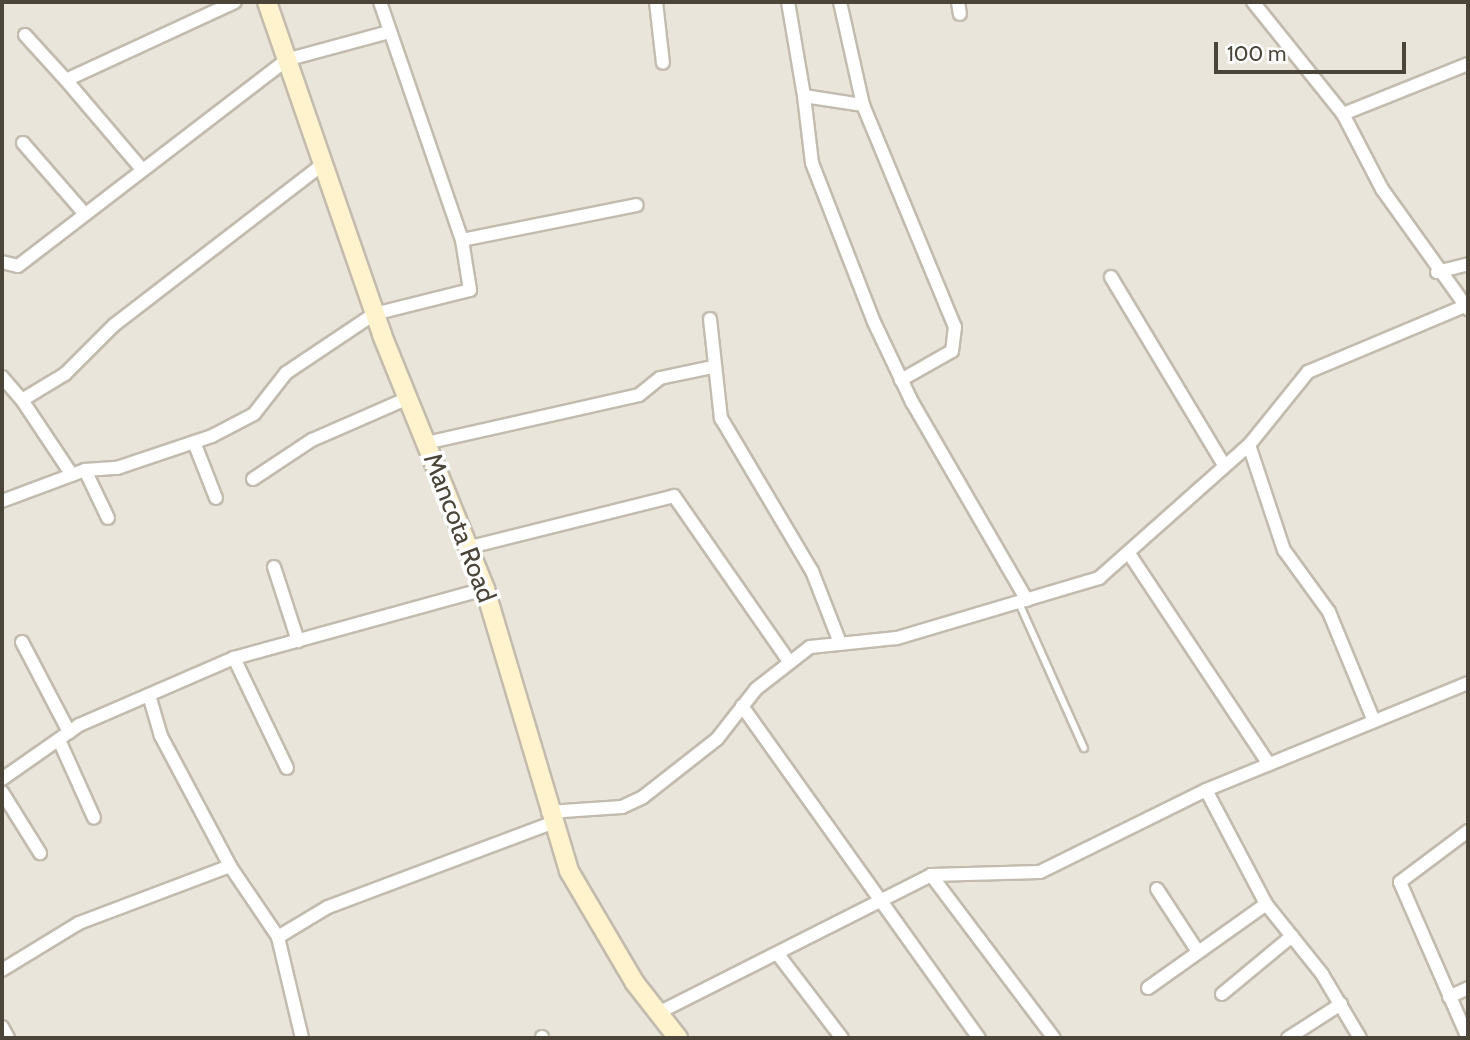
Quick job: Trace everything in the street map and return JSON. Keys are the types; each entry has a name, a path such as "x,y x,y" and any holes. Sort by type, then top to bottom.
{"main road":[{"name":"Mancota Road","path":"267,2 374,314 485,589 550,818 569,871 658,1013 678,1038"}],"street":[{"path":"66,79 235,2"},
{"path":"2,501 85,470 117,468 194,442 254,414 286,373 374,314 470,290 462,240 388,32 380,2"},
{"path":"656,2 663,63"},
{"path":"788,2 820,188 901,380 1023,601"},
{"path":"840,2 863,105 958,338 952,351 901,380"},
{"path":"278,937 328,907 550,818 622,807 642,797 717,739 742,706 788,660 810,648 897,638 1099,578 1130,555 1224,465 1249,445 1308,372 1467,307 1437,272 1382,189 1343,114 1253,2"},
{"path":"2,262 18,266 141,168 286,60 388,32"},
{"path":"25,35 141,168"},
{"path":"1343,114 1468,64"},
{"path":"804,96 863,105"},
{"path":"23,143 84,213"},
{"path":"22,400 65,374 114,325 323,165"},
{"path":"462,240 637,205"},
{"path":"1437,272 1468,264"},
{"path":"1111,277 1224,465"},
{"path":"709,319 712,367 721,418 812,572 840,643"},
{"path":"426,443 639,395 660,378 712,367"},
{"path":"2,377 22,400 72,475"},
{"path":"253,480 312,440 408,398"},
{"path":"194,442 216,498"},
{"path":"1249,445 1290,564 1329,612 1374,721"},
{"path":"85,470 108,518"},
{"path":"470,547 674,496 788,660"},
{"path":"1130,555 1269,764"},
{"path":"274,567 298,640"},
{"path":"2,779 64,736 234,658 485,589"},
{"path":"22,642 64,736 94,818"},
{"path":"234,658 287,768"},
{"path":"658,1013 780,957 876,899 931,875 1040,872 1206,790 1468,683"},
{"path":"149,695 162,736 230,866 278,937 302,1038"},
{"path":"742,706 876,899 979,1038"},
{"path":"1206,790 1266,904 1341,1004 1360,1038"},
{"path":"2,792 40,853"},
{"path":"1468,831 1399,882 1468,1038"},
{"path":"2,970 66,929 230,866"},
{"path":"931,875 1054,1038"},
{"path":"1157,889 1198,952"},
{"path":"1148,988 1266,904"},
{"path":"1222,994 1292,936"},
{"path":"780,957 842,1038"},
{"path":"1450,997 1468,988"},
{"path":"1288,1038 1341,1004"},
{"path":"2,1027 8,1038"}],"lane":[{"path":"1023,601 1084,748"}],"shaded area":[{"path":"2,2 1468,2 1468,1038 2,1038"}]}
